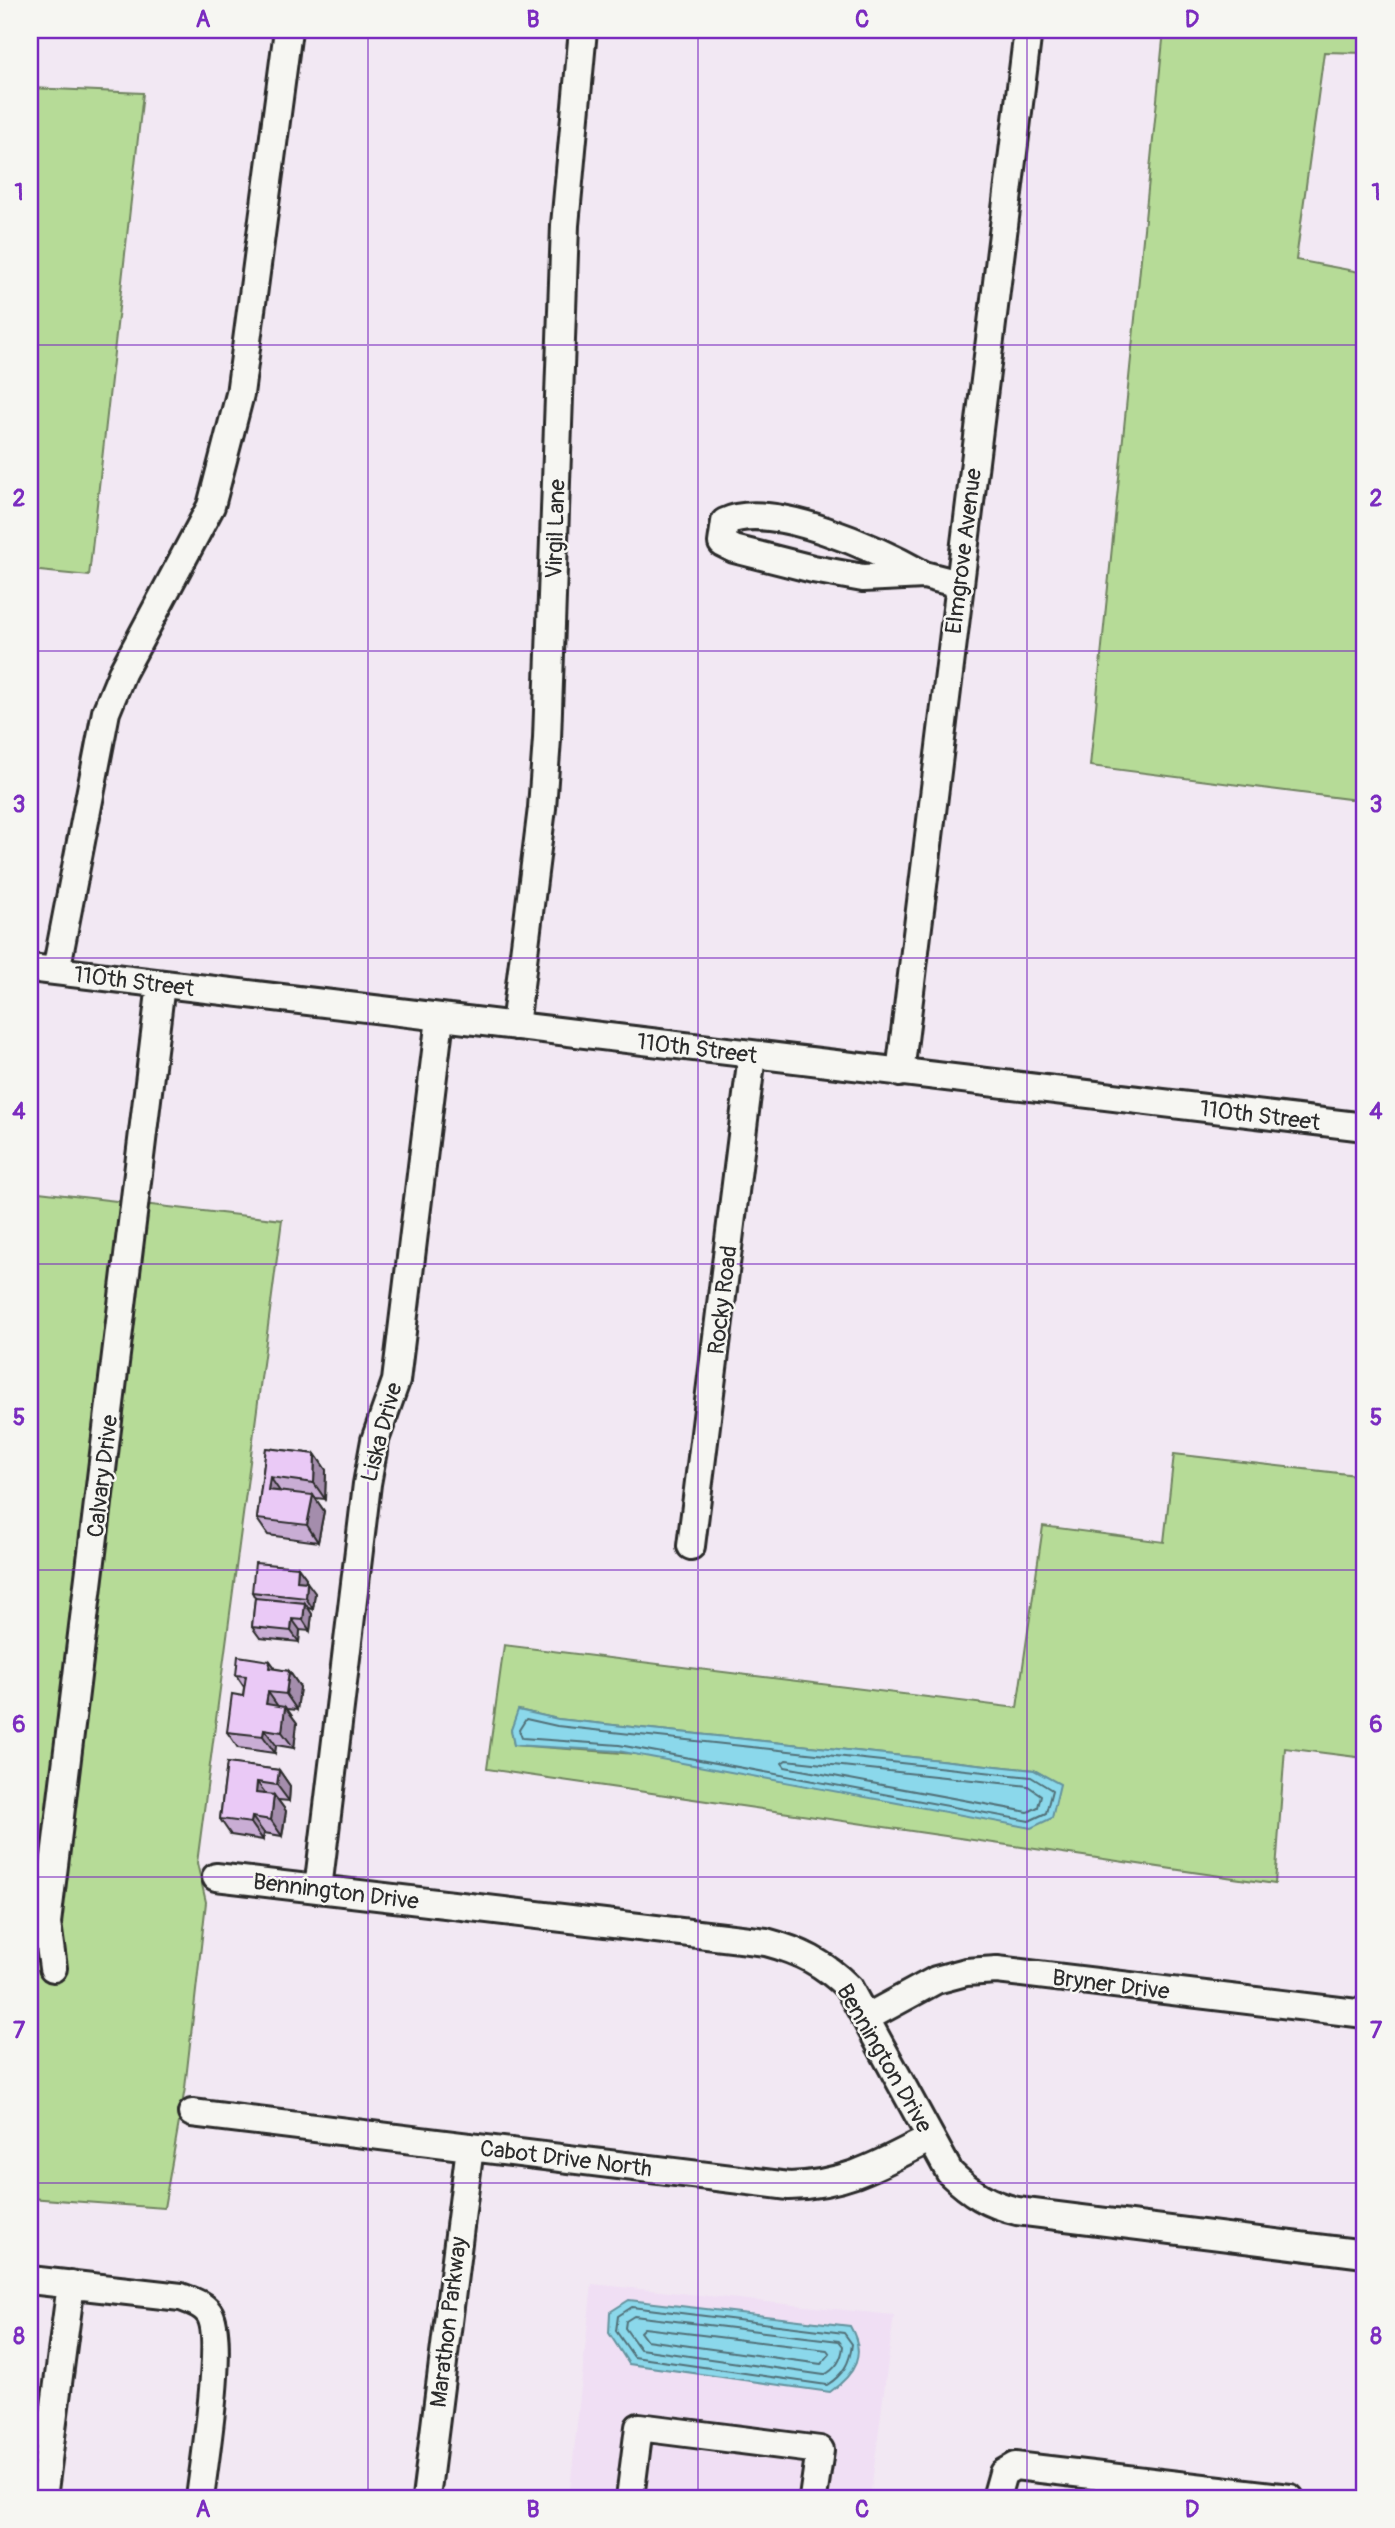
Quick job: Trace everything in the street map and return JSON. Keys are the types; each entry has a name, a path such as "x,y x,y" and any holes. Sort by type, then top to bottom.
{"street":[{"path":"56,971 106,712 122,673 211,506 237,407 288,30"},
{"name":"Virgil Lane","path":"515,1026 546,752 565,225 583,30"},
{"name":"Elmgrove Avenue","path":"900,1073 1028,30"},
{"path":"924,575 863,578 813,569 734,549 722,543 722,533 725,522 738,515 807,525 888,555 924,575 959,584"},
{"name":"110th Street","path":"30,968 1365,1127"},
{"name":"Calvary Drive","path":"53,1968 47,1923 161,984"},
{"name":"Liska Drive","path":"318,1889 366,1484 375,1440 396,1381 440,1018"},
{"name":"Rocky Road","path":"691,1546 752,1055"},
{"name":"Bennington Drive","path":"216,1877 766,1942 799,1951 828,1967 849,1987 950,2173 969,2192 992,2206 1365,2254"},
{"name":"Bryner Drive","path":"866,2018 936,1980 967,1972 997,1970 1365,2014"},
{"name":"Cabot Drive North","path":"192,2113 789,2186 821,2185 855,2176 931,2138"},
{"name":"Marathon Parkway","path":"426,2498 470,2147"},
{"path":"30,2280 181,2297 199,2303 209,2313 216,2342 200,2498"},
{"path":"43,2498 71,2284"},
{"path":"630,2498 639,2427 820,2450 813,2498"},
{"path":"996,2498 1003,2473 1015,2466 1290,2498"}],"shaded area":[{"path":"592,2284 894,2315 870,2498 569,2498"}],"green space":[{"path":"1164,30 1365,30 1365,53 1324,52 1296,260 1365,273 1365,801 1090,766"},
{"path":"30,88 143,93 89,576 30,570"},
{"path":"30,1191 282,1220 197,1863 206,1902 185,2088 164,2208 30,2198"},
{"path":"1174,1454 1365,1476 1365,1758 1285,1748 1275,1884 487,1769 504,1645 1017,1708 1043,1526 1164,1542","holes":["519,1710 557,1719 1034,1770 1060,1785 514,1745 511,1730"]}],"water":[{"path":"518,1710 558,1719 1034,1770 1060,1784 1052,1818 1031,1828 618,1751 514,1745 511,1730"},
{"path":"629,2300 850,2326 858,2346 856,2363 846,2378 830,2392 629,2364 609,2333 610,2312"}],"building":[{"path":"266,1448 315,1454 314,1483 270,1477 268,1490 313,1495 307,1525 257,1519"},
{"path":"255,1563 298,1567 297,1581 307,1582 306,1598 252,1592"},
{"path":"255,1598 305,1603 303,1620 292,1619 291,1631 252,1627"},
{"path":"238,1656 270,1661 269,1668 289,1671 286,1694 268,1692 266,1704 285,1707 282,1732 264,1729 263,1736 227,1732 232,1694 243,1696 246,1676 236,1675"},
{"path":"227,1763 279,1770 277,1785 257,1782 256,1793 274,1795 271,1820 252,1817 251,1823 220,1819"}]}
